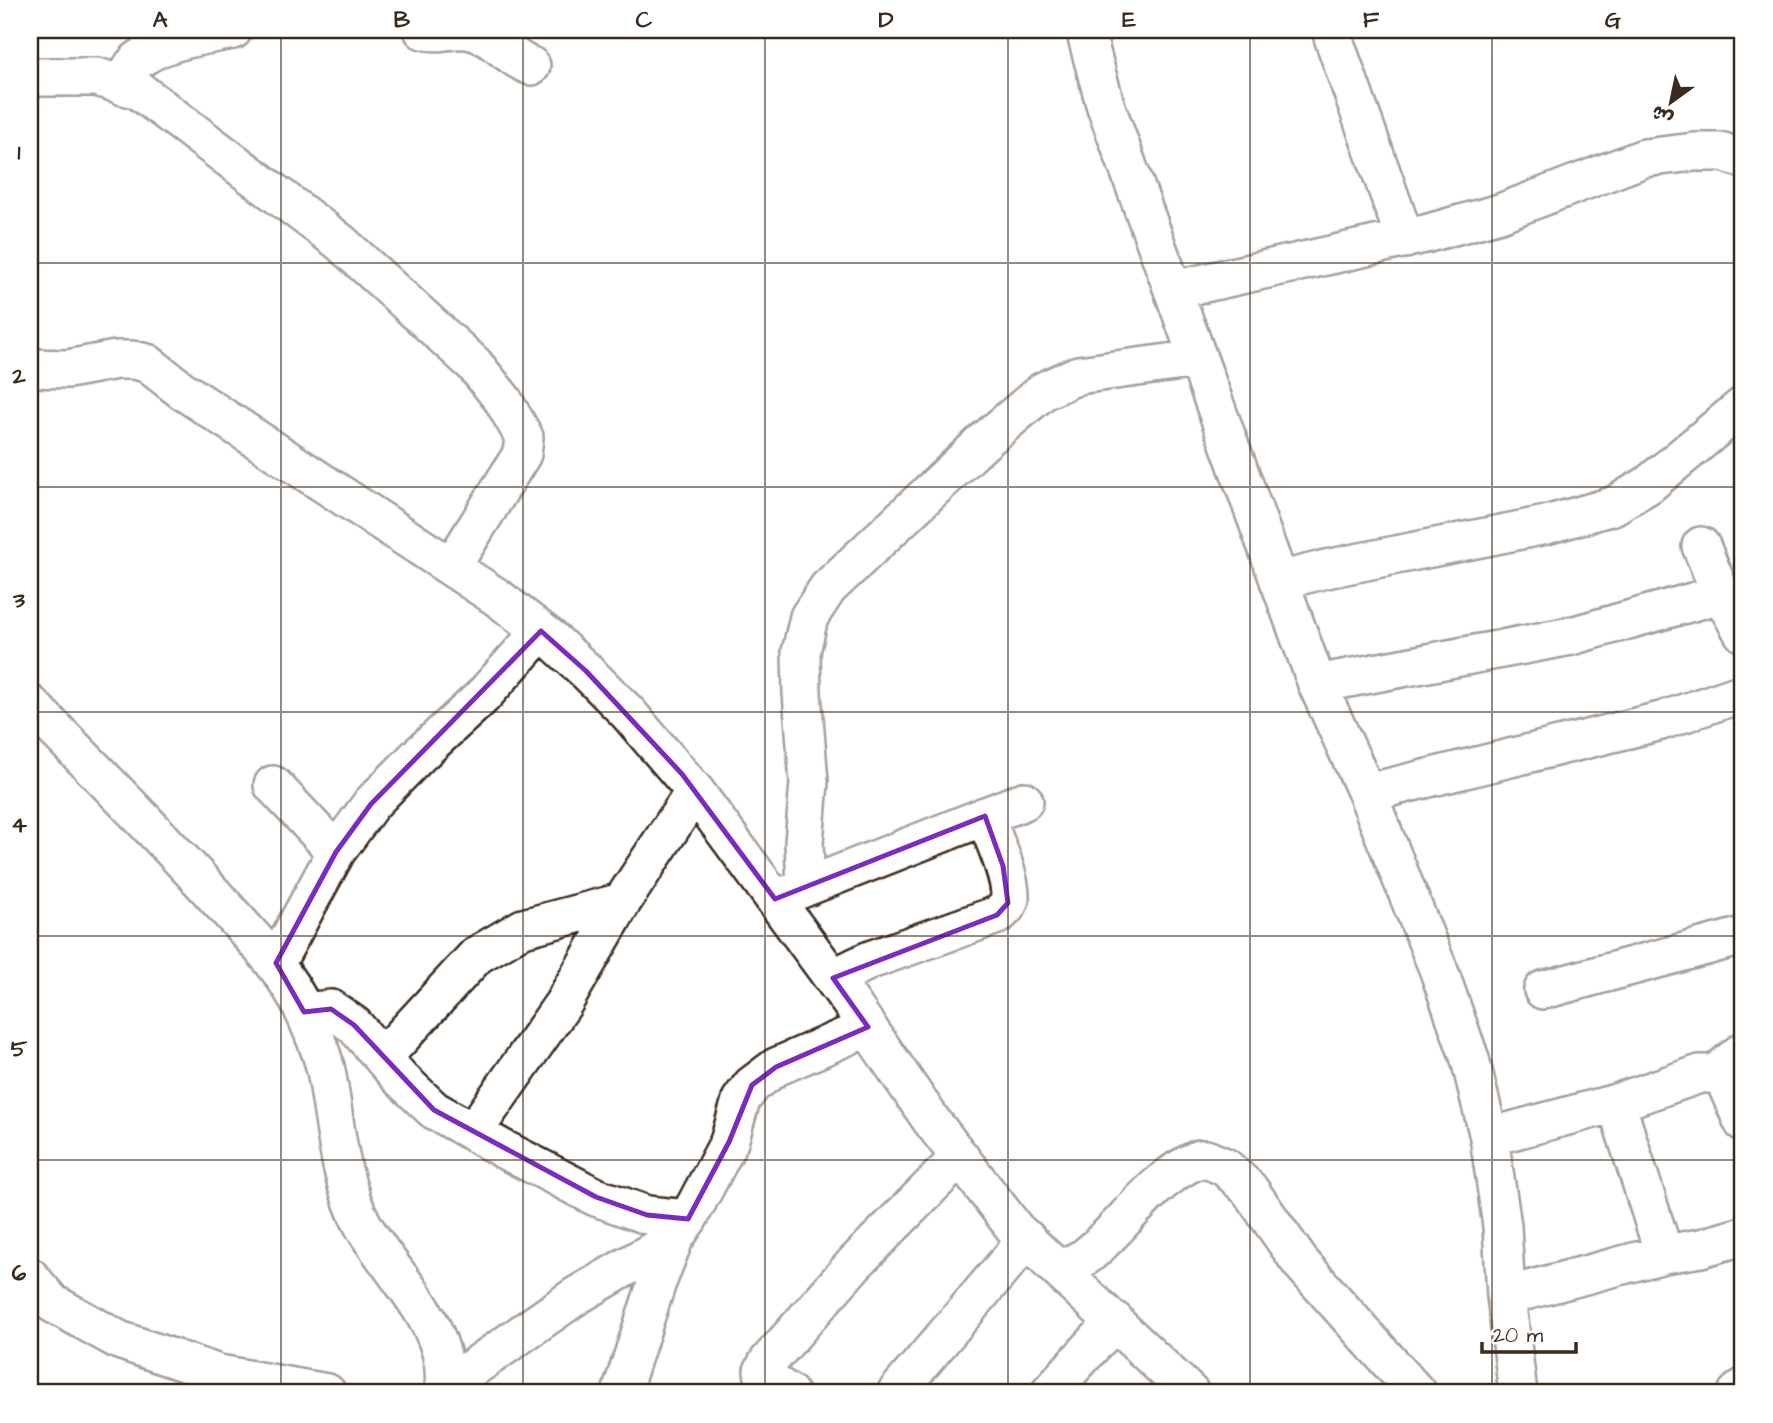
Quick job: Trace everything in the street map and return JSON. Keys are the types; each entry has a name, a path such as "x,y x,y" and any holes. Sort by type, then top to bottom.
{"street":[{"path":"123,86 131,68 142,57 174,43 233,30"},
{"path":"423,30 433,33 468,30 491,40 518,62 531,66"},
{"path":"1085,30 1105,104 1317,684 1367,793 1439,971 1471,1059 1489,1137 1502,1226 1506,1296 1518,1393"},
{"path":"1333,37 1405,239"},
{"path":"30,77 97,77 138,90 340,242 474,364 503,400 524,436 522,454 452,566"},
{"path":"1173,290 1405,239 1500,213 1644,158 1694,152 1723,152 1743,159"},
{"path":"791,893 804,843 810,782 802,693 802,652 809,617 828,588 982,443 1043,391 1078,375 1198,359"},
{"path":"30,368 68,369 116,360 147,363 183,391 452,566 541,631 628,713 695,791 791,893 833,978 931,1120 1016,1230 1190,1393"},
{"path":"1279,581 1546,525 1613,506 1648,485 1743,406"},
{"path":"1701,545 1721,594 1743,633"},
{"path":"1317,684 1571,636 1721,594"},
{"path":"276,963 336,852 372,804 419,755 482,697 541,631"},
{"path":"1367,793 1647,724 1743,693"},
{"path":"30,704 164,840 276,963 295,992 326,1069 348,1191 363,1224 434,1332 442,1362 443,1390"},
{"path":"273,786 336,852"},
{"path":"474,1132 563,1004 622,902 695,791"},
{"path":"791,893 1024,801"},
{"path":"833,978 881,956 997,915 1005,909 1010,897 1003,866 985,816"},
{"path":"383,1057 477,955 523,928 622,902"},
{"path":"1543,990 1743,936"},
{"path":"304,1012 331,1009 354,1025 400,1078 434,1110 596,1197 681,1229"},
{"path":"621,1393 681,1229 729,1142 738,1109 751,1085 776,1067 868,1027"},
{"path":"1489,1137 1616,1103 1700,1074 1715,1074 1743,1051"},
{"path":"1715,1074 1728,1085 1743,1122"},
{"path":"1616,1103 1664,1254"},
{"path":"789,1393 764,1377 763,1371 768,1362 855,1263 960,1157"},
{"path":"1060,1270 1087,1256 1138,1204 1174,1174 1199,1159 1216,1162 1249,1189 1300,1262 1417,1393"},
{"path":"443,1390 576,1296 681,1229"},
{"path":"1506,1296 1743,1236"},
{"path":"896,1393 1027,1239"},
{"path":"30,1278 52,1303 119,1340 219,1374 327,1393"},
{"path":"1049,1393 1115,1321"},
{"path":"1737,1393 1743,1388"}],"highlighted area":[{"path":"541,631 586,671 682,774 775,899 985,816 1003,866 1008,903 997,915 833,978 868,1027 776,1067 752,1085 729,1142 688,1219 647,1215 596,1197 434,1110 354,1025 331,1009 304,1012 276,963 336,852 371,804"}]}
